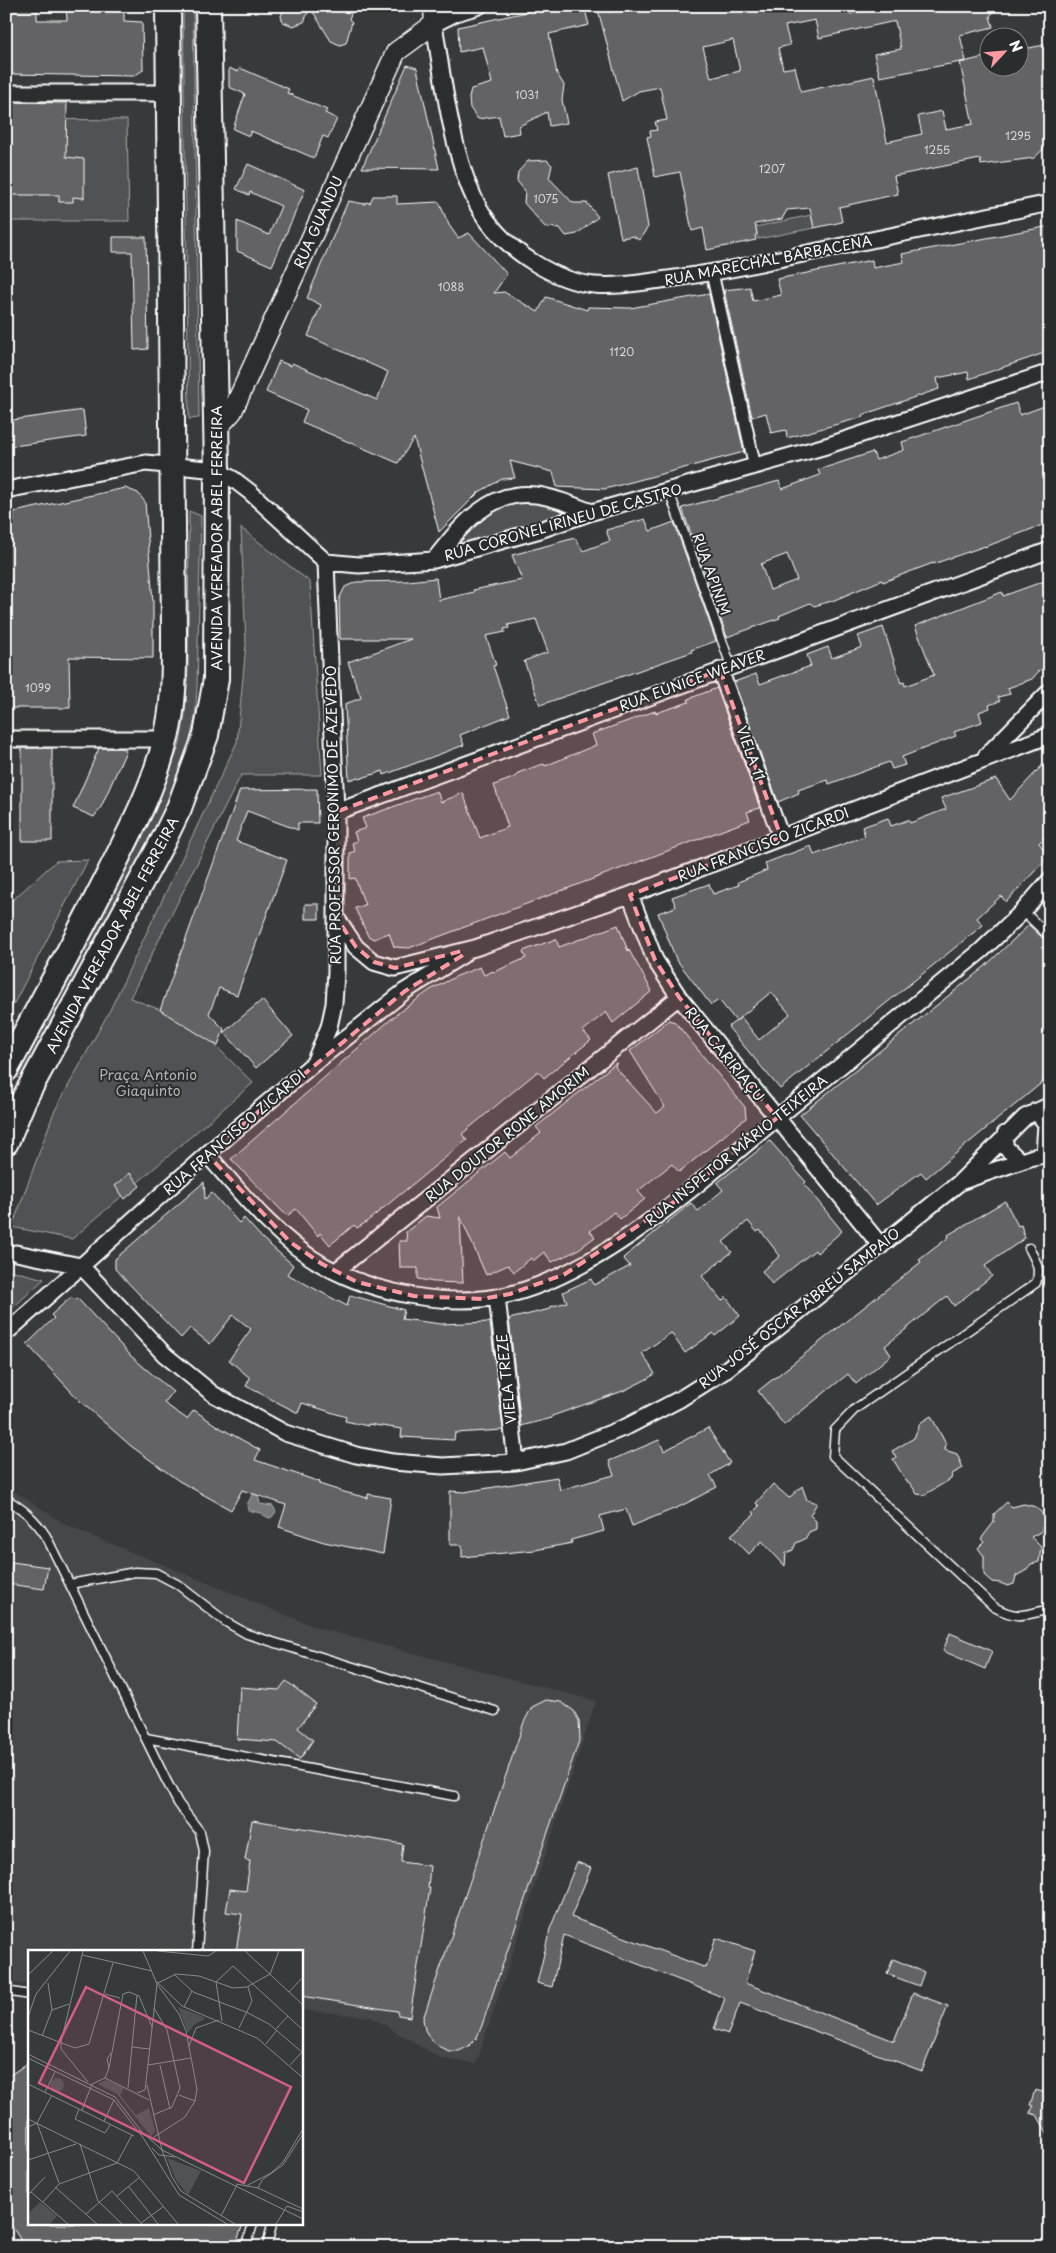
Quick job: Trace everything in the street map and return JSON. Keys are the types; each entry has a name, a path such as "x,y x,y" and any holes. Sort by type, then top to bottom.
{"main road":[{"path":"6,1069 67,958 145,801 166,739 174,685 168,6"},
{"name":"AVENIDA VEREADOR ABEL FERREIRA","path":"6,1142 24,1099 179,808 206,735 216,679 218,647 217,470 208,6"}],"street":[{"path":"434,15 456,13 479,6"},
{"name":"RUA GUANDU","path":"215,430 232,412 396,52 434,15"},
{"name":"RUA MARECHAL BARBACENA","path":"434,15 450,114 462,168 486,220 503,238 530,260 556,276 594,285 632,284 712,273 1050,203"},
{"path":"6,93 168,93"},
{"path":"712,273 755,468"},
{"name":"RUA CORONEL IRINEU DE CASTRO","path":"326,562 359,565 434,560 540,530 592,512 755,468 1050,372"},
{"path":"6,490 146,463 217,470 250,492 326,562"},
{"path":"434,560 456,532 470,518 499,498 518,494 537,494 592,512"},
{"name":"RUA EUNICE WEAVER","path":"336,812 1050,550"},
{"name":"RUA PROFESSOR GERONIMO DE AZEVEDO","path":"313,1064 329,1027 334,1004 336,812 326,562"},
{"name":"VIELA 11","path":"726,668 781,837"},
{"path":"984,759 1050,691"},
{"name":"RUA FRANCISCO ZICARDI","path":"336,917 356,947 374,962 395,968 475,948 630,895 984,759 1050,736"},
{"path":"6,739 166,739"},
{"name":"RUA INSPETOR MÁRIO TEIXEIRA","path":"207,1154 250,1203 290,1242 322,1264 357,1282 414,1296 451,1299 482,1299 510,1294 565,1274 595,1256 674,1202 982,950 1023,911 1050,880"},
{"name":"RUA CARIRIAÇU","path":"630,895 655,960 679,996 880,1246"},
{"name":"RUA FRANCISCO ZICARDI","path":"6,1333 207,1154 313,1064 405,991 475,948"},
{"name":"RUA DOUTOR RONE AMORIM","path":"336,1271 679,996"},
{"path":"959,1183 1020,1161 1047,1155 1046,1124 1043,1108"},
{"name":"RUA JOSÉ OSCAR ABREU SAMPAIO","path":"81,1266 165,1355 213,1394 285,1433 356,1455 393,1462 443,1466 516,1462 566,1451 628,1426 680,1399 722,1372 959,1183 1005,1134 1025,1117 1043,1108"},
{"path":"1005,1134 1005,1147 1020,1161"},
{"path":"16,1253 81,1266"},
{"name":"VIELA TREZE","path":"497,1296 516,1462"}],"lane":[{"name":"RUA APINIM","path":"669,490 726,668"},
{"path":"1023,911 1050,937"},
{"path":"1029,1248 1038,1265 1040,1274 1036,1283 856,1409 834,1430 833,1456 994,1607 1009,1616 1026,1615 1050,1609"},
{"path":"6,1499 23,1509 46,1536 178,1803 200,1832 204,1851 197,1950"},
{"path":"70,1584 135,1572 156,1573 177,1584 226,1622 247,1634 495,1711"},
{"path":"146,1738 454,1796"},
{"path":"6,1991 28,1995"},
{"path":"246,2247 252,2226"},
{"path":"267,2247 272,2226"}],"highlighted area":[{"path":"720,670 781,837 630,895 655,960 679,997 777,1118 674,1202 565,1274 510,1294 482,1299 414,1296 357,1282 322,1264 290,1242 207,1154 405,991 463,955 462,951 395,968 374,962 356,947 336,917 336,812"}],"shaded area":[{"path":"6,1486 68,1526 318,1628 596,1701 476,2064 440,2058 371,2017 302,2010 302,1950 28,1950 28,1985 6,1982"},
{"path":"253,1493 258,1495 260,1504 273,1506 276,1512 272,1517 269,1518 248,1510 247,1505"}],"green space":[{"path":"183,6 193,6 199,418 189,419"},
{"path":"6,119 127,120 129,221 6,221"},
{"path":"811,215 814,228 758,239 756,227"},
{"path":"522,499 575,512 453,546 483,516 500,506"},
{"path":"189,511 201,516 197,688 195,718 188,748 164,816 22,1079 15,1076 154,813 180,744 185,715 188,669"},
{"name":"Praça Antonio Giaquinto","path":"241,528 310,582 322,775 241,775 130,998 176,1016 209,1039 253,1083 72,1239 12,1227 54,1112 110,1010 237,742 246,644"},
{"path":"88,860 6,1019 6,906 56,861"},
{"path":"6,1269 44,1279 6,1314"}],"building":[{"path":"6,6 37,6 37,20 67,20 66,6 124,6 124,21 142,22 143,70 134,76 6,74"},
{"path":"285,6 354,6 349,19 352,22 346,43 340,45 331,41 310,7 304,22 293,26 283,22 281,16"},
{"path":"554,6 584,6 589,25 549,34 557,74 564,85 562,100 567,123 549,126 547,112 519,126 520,133 503,136 499,116 478,119 470,108 469,98 471,89 492,83 483,47 459,52 458,27"},
{"path":"597,6 601,6 609,12 642,6 848,6 850,14 886,6 998,6 990,16 993,27 978,28 978,31 960,35 966,61 880,77 874,54 901,49 895,21 819,38 815,20 785,26 790,45 778,48 783,69 795,67 801,92 874,76 887,142 922,134 918,116 942,111 946,129 973,124 960,63 978,58 978,78 1028,78 1028,48 1050,44 1050,143 1034,158 981,165 980,159 894,176 898,194 839,207 842,222 814,228 810,208 787,210 782,219 755,224 756,240 707,250 703,228 692,231 680,172 655,177 647,137 651,136 650,131 657,130 655,122 667,120 660,87 639,91 622,101","holes":["733,40 740,71 711,78 703,47"]},
{"path":"407,65 417,68 439,169 362,168"},
{"path":"229,68 238,72 240,68 289,89 287,93 327,110 325,113 337,119 328,138 323,136 314,158 251,131 249,136 233,129 245,94 229,87"},
{"path":"6,102 67,103 66,157 84,159 84,198 73,197 73,202 59,202 59,195 6,195"},
{"path":"547,160 552,165 549,178 573,203 587,203 598,217 577,234 566,236 560,228 545,227 524,203 525,191 517,181 518,172 528,161"},
{"path":"248,164 305,190 272,266 237,251 237,221 269,235 281,206 250,192 249,195 236,189"},
{"path":"638,167 648,227 639,240 633,236 621,238 608,175"},
{"path":"373,196 397,196 397,204 439,202 449,225 458,238 469,233 507,274 494,293 504,292 538,312 546,297 587,310 588,307 630,308 709,294 744,452 605,489 557,487 553,472 510,461 515,478 502,479 479,492 439,532 414,438 398,463 302,422 307,410 266,392 279,361 291,366 292,363 377,400 388,372 308,336 321,305 307,298 348,201 370,203"},
{"path":"1050,226 1050,351 969,379 968,372 937,378 939,389 862,415 863,417 787,438 786,430 771,433 766,413 752,417 724,290 750,287 753,301 781,295 777,279 872,260 873,268 904,262 902,254"},
{"path":"113,237 146,237 148,349 134,350 132,252 113,252"},
{"path":"1016,403 1020,415 1050,404 1050,522 985,547 933,563 883,582 882,580 832,601 814,606 810,603 779,616 780,618 727,637 682,508 779,481 782,489 820,475 818,470 873,452 876,460 904,450 902,442","holes":["787,554 797,580 770,590 761,564"]},
{"path":"83,410 86,436 6,447 6,421"},
{"path":"125,488 138,493 145,502 153,601 153,658 69,657 70,708 6,708 6,525 14,523 14,512"},
{"path":"645,519 650,531 674,522 716,641 691,650 692,652 540,705 524,661 548,652 536,619 508,625 509,628 504,629 505,632 486,636 496,665 493,666 510,715 460,735 464,745 384,775 383,771 359,779 358,777 349,780 345,704 361,698 348,662 411,639 340,639 339,599 345,587 356,582 408,581 436,578 439,600 474,592 473,590 522,580 512,555 575,538 583,551 610,541 606,530"},
{"path":"1050,579 1050,667 1040,670 1032,679 1008,688 1010,694 998,697 1000,701 989,705 990,708 979,712 982,722 954,732 956,736 902,757 905,765 892,769 889,762 829,784 828,780 798,790 799,793 778,802 734,682 756,674 760,684 811,666 807,655 828,647 832,658 862,647 858,636 883,627 901,683 904,682 905,686 934,675 915,626 1002,592 1003,596"},
{"path":"717,688 760,808 747,812 750,820 409,948 394,947 389,933 374,939 368,936 355,908 365,905 355,878 350,879 350,853 355,851 352,843 357,841 354,832 366,828 362,818 437,791 441,802 463,793 480,838 508,827 494,785 513,778 518,773 544,764 545,766 596,745 592,734 655,711 656,713 689,702 688,699"},
{"path":"22,748 52,748 52,841 22,841"},
{"path":"99,748 121,748 126,751 101,807 94,817 73,808"},
{"path":"1050,757 1050,832 1039,843 1049,856 1006,902 1001,896 977,918 983,925 780,1089 728,1027 736,1021 719,1000 711,1005 676,959 658,913 676,907 672,897 709,884 713,894 739,885 738,882 767,870 765,863 811,846 814,855 865,836 862,827 888,818 891,826 908,820 910,823 946,809 941,798 996,779 1010,800","holes":["771,992 790,1014 759,1040 741,1017"]},
{"path":"317,789 318,823 298,823 298,830 247,811 236,841 287,860 237,995 219,988 209,1014 224,1029 218,1046 160,1010 240,790"},
{"path":"305,904 319,904 319,919 305,919"},
{"path":"618,925 628,951 652,991 613,1023 606,1012 583,1031 591,1040 544,1078 538,1071 462,1134 467,1140 365,1223 357,1228 354,1225 330,1245 320,1233 318,1236 296,1209 287,1216 231,1159 397,1014 430,990 480,967 484,975 494,972 526,958 523,951 556,939 559,947"},
{"path":"1029,925 1050,945 1050,1076 926,1178 921,1172 876,1205 800,1115 983,968"},
{"path":"262,1000 293,1036 256,1068 224,1032"},
{"path":"669,1020 675,1022 745,1107 746,1118 679,1172 672,1164 638,1191 645,1199 620,1219 614,1212 590,1231 595,1237 576,1251 552,1262 544,1252 533,1261 531,1258 514,1272 508,1265 486,1275 460,1216 463,1283 434,1282 418,1279 418,1268 400,1268 399,1241 407,1241 406,1232 426,1216 440,1218 437,1207 505,1152 510,1158 541,1133 536,1127 617,1062 615,1067 657,1113 665,1107 630,1051"},
{"path":"770,1141 806,1182 804,1184 842,1231 817,1253 815,1250 772,1284 762,1271 780,1256 760,1230 757,1232 748,1221 723,1242 732,1252 702,1276 722,1301 726,1297 740,1316 715,1336 713,1333 685,1353 671,1333 642,1353 655,1374 623,1391 552,1416 552,1418 521,1426 509,1319 550,1309 550,1307 567,1302 563,1292 591,1279 594,1285 630,1266 623,1258 691,1203 698,1211 723,1190 717,1183"},
{"path":"130,1173 140,1186 125,1199 115,1186"},
{"path":"204,1182 205,1199 212,1193 239,1223 244,1218 263,1239 293,1265 287,1274 347,1306 350,1295 404,1310 402,1319 441,1324 490,1322 503,1430 455,1433 454,1440 401,1437 402,1429 368,1424 368,1426 345,1421 346,1417 302,1403 298,1413 246,1386 250,1378 229,1360 251,1329 233,1315 210,1344 190,1328 181,1338 115,1269 115,1259"},
{"path":"1005,1201 1018,1226 1021,1225 1025,1238 985,1266 992,1276 954,1306 947,1296 885,1346 891,1355 856,1384 848,1374 784,1425 758,1391 921,1262 919,1260 949,1237 948,1235"},
{"path":"70,1298 78,1299 132,1357 173,1392 164,1403 187,1419 194,1410 217,1426 260,1450 255,1460 344,1492 368,1498 368,1494 391,1498 383,1554 324,1542 279,1527 286,1505 242,1490 231,1510 179,1481 131,1446 81,1402 27,1344 54,1318 51,1315"},
{"path":"931,1416 946,1444 945,1450 957,1454 963,1468 952,1474 951,1479 924,1495 917,1494 910,1483 906,1481 893,1459 896,1458 892,1451 914,1438 920,1423"},
{"path":"708,1428 730,1463 710,1475 717,1487 681,1506 632,1526 626,1509 600,1516 604,1531 571,1540 572,1543 535,1550 462,1557 462,1545 450,1545 450,1491 464,1492 557,1477 560,1490 614,1475 609,1461 659,1440 664,1451"},
{"path":"773,1484 789,1498 802,1486 807,1500 817,1503 810,1515 816,1521 816,1529 809,1532 805,1539 796,1543 793,1550 786,1553 785,1566 762,1541 749,1554 731,1535 755,1514 753,1512 759,1506 756,1503"},
{"path":"1007,1502 1012,1507 1024,1504 1036,1507 1049,1521 1042,1527 1042,1531 1031,1537 1041,1547 1039,1562 1031,1564 1025,1571 1016,1576 1014,1584 1008,1586 992,1582 984,1575 984,1556 978,1548 984,1542 981,1539 994,1522 994,1514"},
{"path":"12,1562 48,1567 44,1589 8,1584"},
{"path":"950,1633 992,1651 985,1669 943,1651"},
{"path":"286,1681 316,1704 298,1728 313,1740 300,1759 277,1742 237,1739 240,1687 279,1690"},
{"path":"546,1700 561,1702 574,1711 579,1721 580,1738 481,2028 476,2039 469,2046 459,2051 449,2051 431,2040 425,2030 423,2019 524,1722 532,1707"},
{"path":"252,1820 403,1844 401,1862 430,1866 428,1888 430,1888 410,2017 398,2015 397,2011 302,1996 302,1950 236,1950 242,1914 226,1912 230,1889 246,1891 250,1861 245,1860"},
{"path":"577,1862 591,1868 571,1917 706,1968 716,1938 755,1951 745,1983 894,2041 913,1993 948,2006 922,2071 740,2003 728,2034 714,2029 725,1998 564,1935 552,1987 537,1983 550,1929"},
{"path":"893,1959 924,1972 919,1986 887,1974"},
{"path":"28,2063 28,2226 242,2226 235,2247 25,2247 6,2217 6,2078"},
{"path":"1035,2090 1050,2094 1050,2138 1037,2115 1030,2113 1033,2106 1030,2105"}]}
